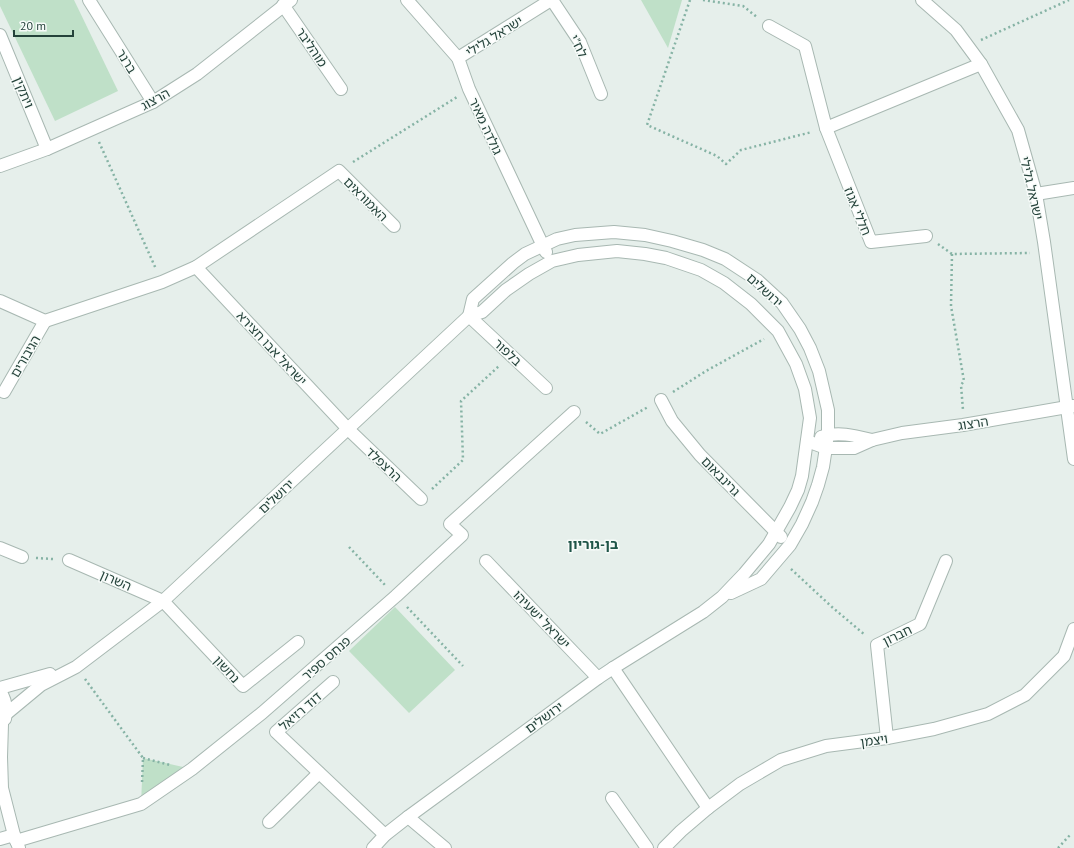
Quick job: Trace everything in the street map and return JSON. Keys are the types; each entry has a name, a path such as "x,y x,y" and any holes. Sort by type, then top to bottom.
{"street":[{"name":"ברנר","path":"89,0 153,102"},
{"name":"גולדה מאיר","path":"406,0 458,58 469,89 543,246 552,261"},
{"name":"ישראל גלילי","path":"458,58 551,0"},
{"name":"לח\"י","path":"551,0 580,42 601,94"},
{"name":"ישראל גלילי","path":"922,0 956,30 968,46 981,64 1018,130 1036,194 1070,406"},
{"name":"הרצוג","path":"0,166 47,149 153,102 197,74 287,2"},
{"name":"מוהליבר","path":"287,2 341,89"},
{"name":"חללי אגוז","path":"769,26 805,46 826,128 871,242 926,236"},
{"name":"ויתקין","path":"0,35 47,149"},
{"path":"826,128 981,64"},
{"path":"0,301 45,321 162,282 196,268 339,171"},
{"name":"האמוראים","path":"339,171 394,226"},
{"path":"1036,194 1074,188"},
{"name":"ירושלים","path":"469,316 474,299 525,254 558,239 575,235 614,232 644,235 672,241 703,250 725,259 757,280 782,303 800,329 810,348 819,371 828,410 828,434 823,468 818,485 802,524 790,545 761,579 722,596"},
{"name":"ירושלים","path":"3,722 41,685 76,666 163,601 469,316 482,312 506,290 529,274 552,261 578,255 617,251 666,258 701,270 724,283 751,304 778,331 796,364 805,389 810,418 802,476 798,490 776,533 769,544 744,574 703,612 598,678 408,817 385,835 373,848"},
{"name":"ישראל אבו חצירא","path":"196,268 348,429"},
{"name":"בלפור","path":"469,316 546,388"},
{"name":"הגיבורים","path":"4,392 45,321"},
{"name":"גרינבאום","path":"661,400 672,421 700,455 776,533 790,545"},
{"name":"הרצוג","path":"808,441 826,448 854,448 872,440 902,433 964,425 1070,406"},
{"path":"1070,406 1074,459"},
{"name":"פנחס ספיר","path":"0,839 16,841 141,804 192,770 262,714 396,596 462,535 450,524 574,412"},
{"name":"הרצפלד","path":"348,429 421,499"},
{"name":"הרצוג","path":"808,441 828,434 850,435 872,440"},
{"path":"0,548 22,557"},
{"name":"השרון","path":"69,560 163,601"},
{"name":"ישראל ישעיהו","path":"486,561 598,678"},
{"name":"חברון","path":"887,738 877,645 920,624 946,561"},
{"name":"נחשון","path":"163,601 243,686 298,642"},
{"name":"ויצמן","path":"664,848 708,808 740,784 781,760 826,746 887,738 934,729 988,714 1025,695 1064,656 1074,629"},
{"name":"ירושלים","path":"0,688 76,666"},
{"path":"613,668 708,808"},
{"name":"דוד רזיאל","path":"333,682 276,732 385,835"},
{"path":"0,691 6,705 3,722 1,787 16,841"},
{"path":"269,822 319,773"},
{"path":"612,798 647,848"},
{"path":"408,817 445,848"}],"path":[{"path":"690,0 647,125 717,156 726,164 741,150 826,128"},
{"path":"703,0 743,6 769,26"},
{"path":"968,46 1069,0"},
{"path":"339,171 384,141 469,89"},
{"path":"93,128 162,282"},
{"path":"926,236 952,254 1046,253"},
{"path":"952,254 951,306 964,381 962,385 964,425"},
{"path":"574,412 600,434 661,400 706,371 778,331"},
{"path":"421,499 463,460 461,401 511,354"},
{"path":"22,557 69,560"},
{"path":"779,558 832,607 877,645"},
{"path":"76,666 143,758 141,804"},
{"path":"143,758 192,770"},
{"path":"1058,848 1070,835"}],"green space":[{"path":"0,0 74,0 118,91 55,121 0,6"},
{"path":"641,0 682,0 668,48"},
{"path":"395,607 455,670 409,713 349,651"},
{"path":"143,758 192,769 141,804"}],"district":[{"name":"בן-גוריון","path":"593,544"}]}
